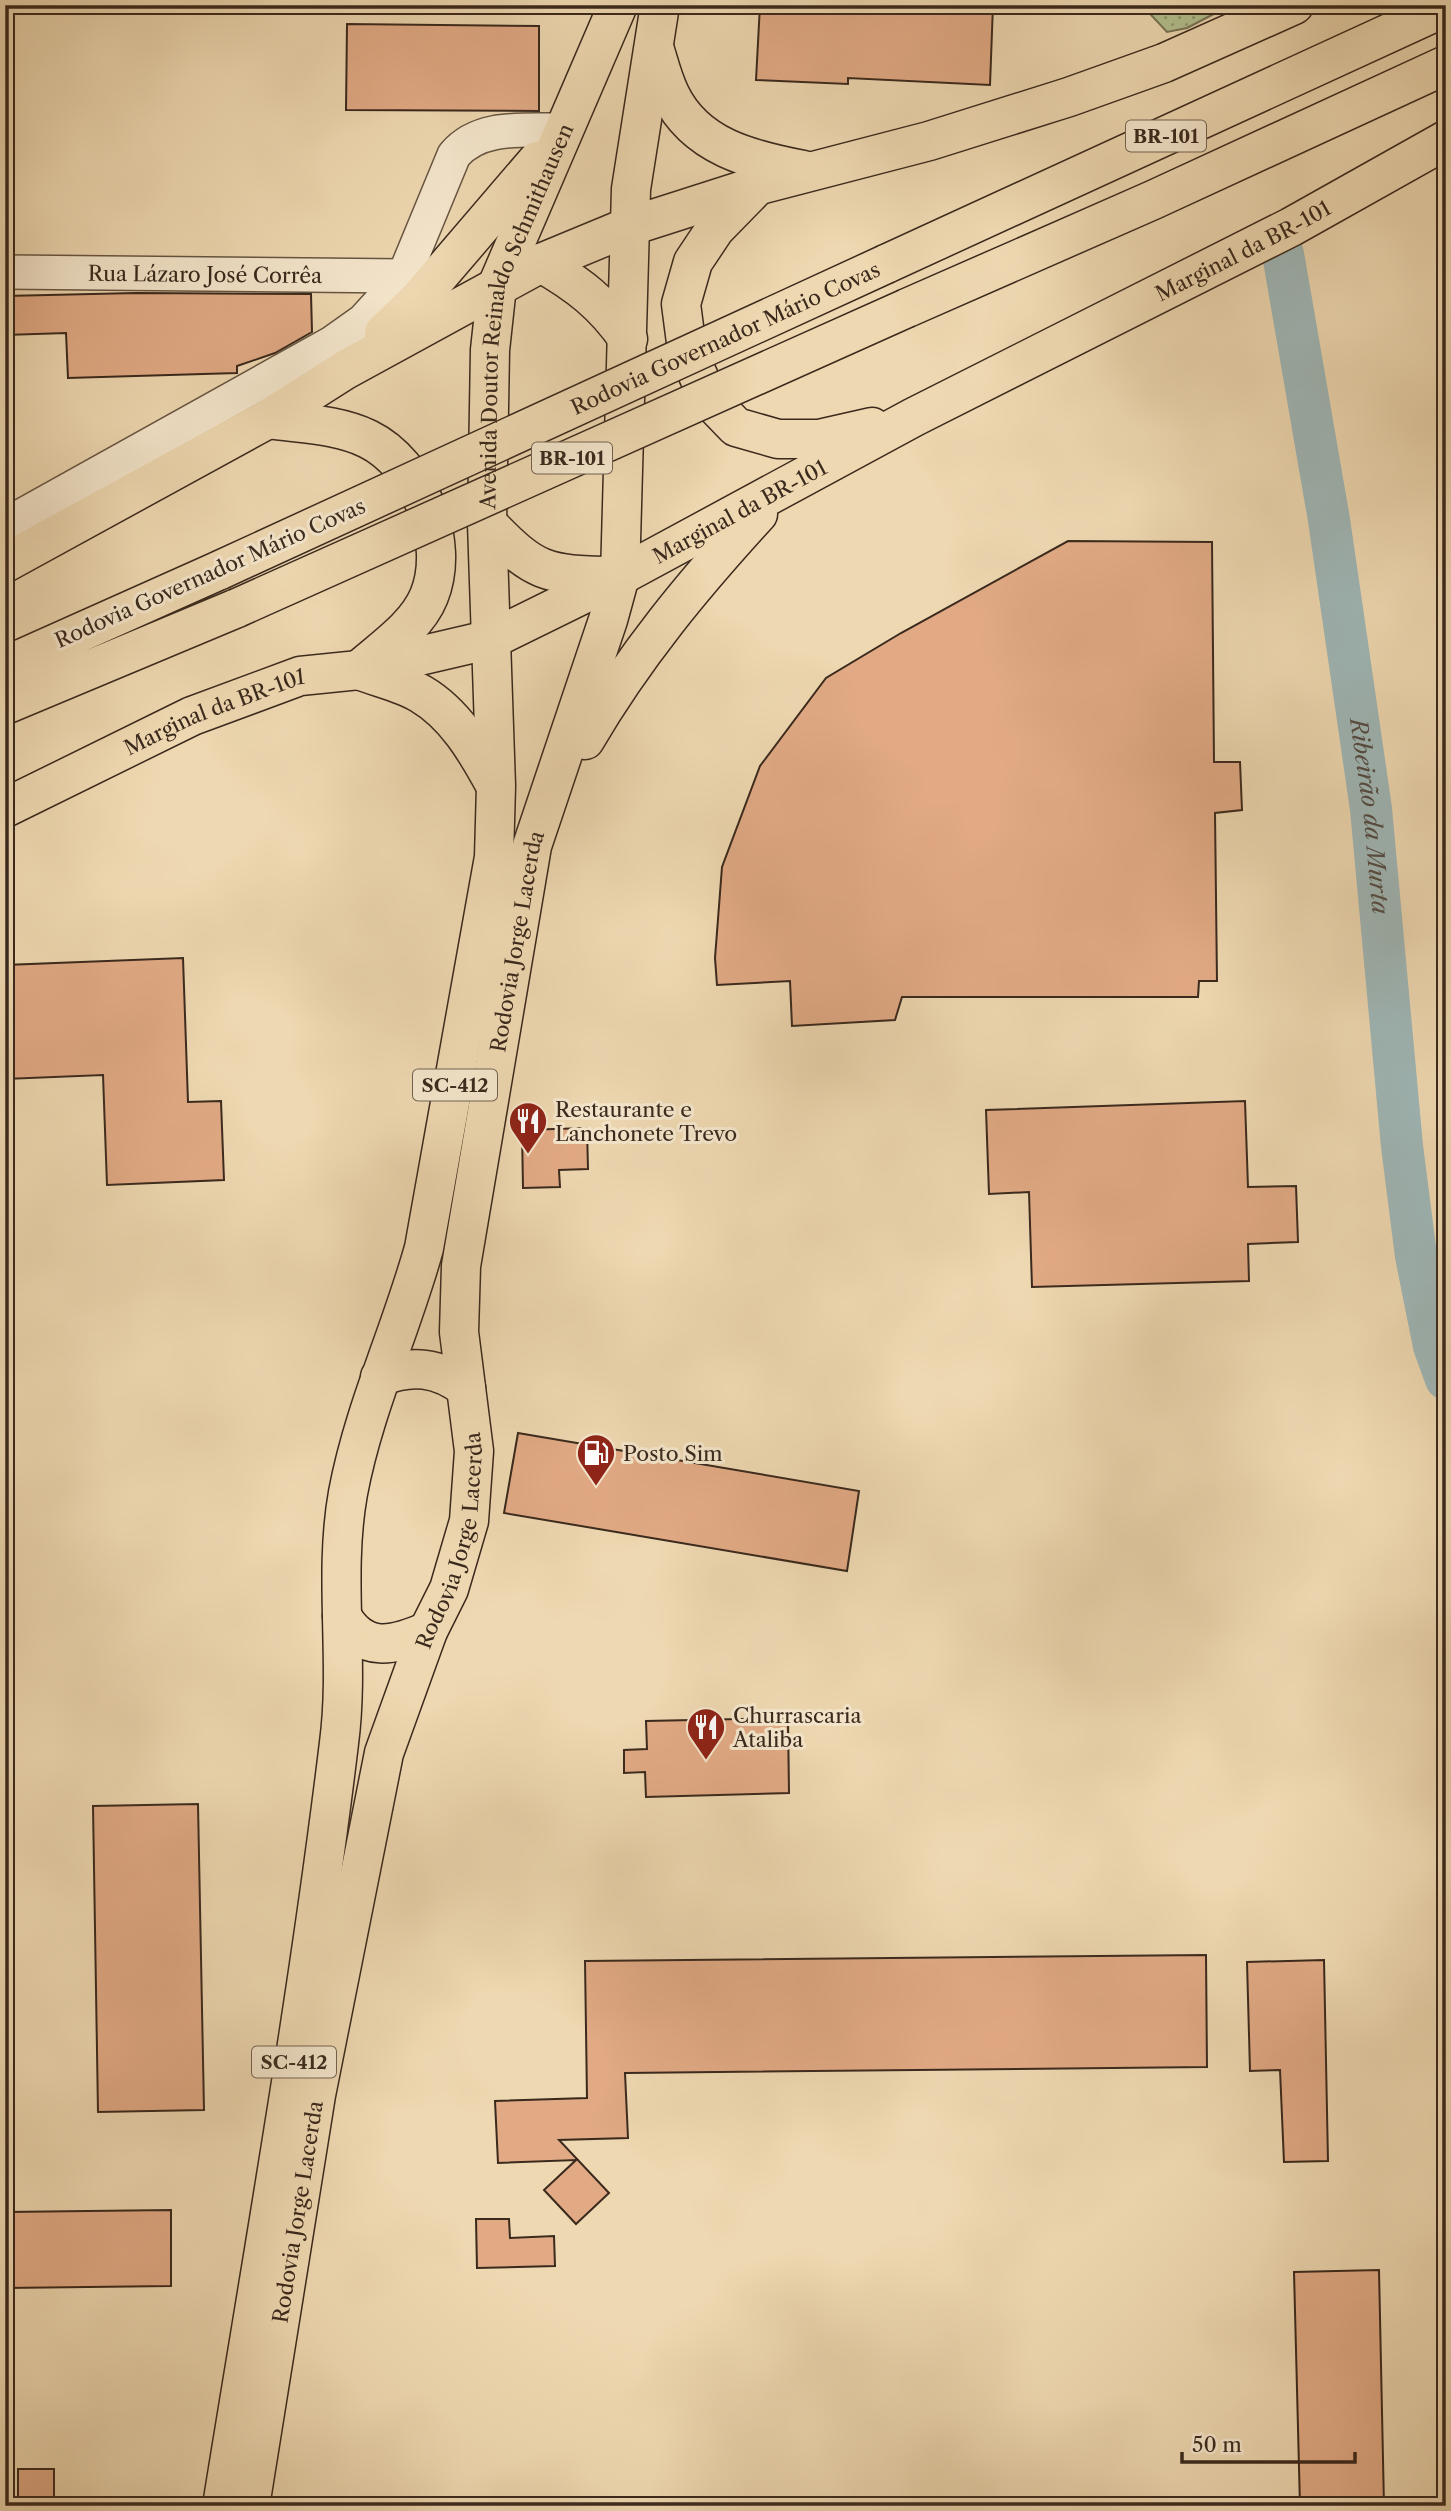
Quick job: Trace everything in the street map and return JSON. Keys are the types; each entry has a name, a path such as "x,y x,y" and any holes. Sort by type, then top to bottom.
{"main road":[{"name":"Avenida Doutor Reinaldo Schmithausen","path":"492,639 487,523 490,350 497,286 618,5"},
{"path":"487,523 536,567 570,575 620,576 628,339 628,227 635,158 660,5"},
{"path":"5,563 268,419 345,370 541,263 628,227 756,186 929,141 1069,97 1199,49 1294,5"},
{"name":"Rodovia Governador Mário Covas","path":"5,666 220,570 1446,7"},
{"path":"653,47 670,95 687,121 714,143 752,161 812,172"},
{"name":"Rodovia Governador Mário Covas","path":"5,705 237,608 1435,72"},
{"path":"345,370 418,300 563,130"},
{"name":"Marginal da BR-101","path":"5,808 192,716 300,676 359,670 492,639 620,576 914,417 1290,227 1446,140"},
{"path":"756,186 715,229 693,262 681,304 687,351 708,398 736,428 778,439 819,439 914,417"},
{"path":"541,263 582,287 608,310 628,339"},
{"path":"268,419 338,428 368,439 391,454 410,472 424,500 433,545 435,568 430,595 415,621 359,670 421,694 455,722 477,751 496,786"},
{"path":"541,814 612,694 656,631 698,579 779,492"},
{"name":"Rodovia Jorge Lacerda","path":"250,2506 316,2095 376,1791 390,1730 428,1632 449,1589 469,1521 474,1451 459,1332 461,1266 527,875 541,814 608,620 620,576"},
{"path":"5,649 124,612"},
{"name":"Rodovia Jorge Lacerda","path":"222,2506 322,1882 344,1705 341,1563 348,1496 380,1377 411,1295 432,1213 492,874 496,786 492,639"},
{"path":"380,1377 401,1370 425,1368 440,1372 466,1388"},
{"path":"342,1616 350,1630 359,1637 380,1644 407,1640 428,1632"}],"street":[{"path":"5,525 332,343 362,321 404,276 454,155 466,141 484,133 563,130"},
{"name":"Rua Lázaro José Corrêa","path":"5,272 404,276"}],"green space":[{"path":"1152,5 1231,5 1187,28 1167,32 1151,15"}],"building":[{"path":"760,5 993,5 990,85 848,78 848,84 756,80"},
{"path":"347,24 539,26 539,111 346,110"},
{"path":"136,293 311,294 312,332 275,353 237,366 237,373 68,378 66,333 5,335 5,296"},
{"path":"1068,541 1212,542 1214,762 1240,762 1242,810 1215,813 1217,981 1199,981 1198,997 902,997 895,1020 792,1026 790,981 717,985 715,958 722,867 760,766 826,678 901,633"},
{"path":"183,958 188,1102 221,1101 224,1180 107,1185 103,1075 5,1079 5,965"},
{"path":"1245,1101 1248,1187 1296,1186 1298,1242 1248,1244 1249,1281 1032,1287 1029,1192 989,1194 986,1110"},
{"path":"587,1128 588,1169 559,1170 560,1187 523,1188 522,1130"},
{"path":"518,1433 859,1491 847,1571 504,1513"},
{"name":"Churrascaria Ataliba","path":"788,1718 789,1793 646,1797 645,1772 624,1773 624,1750 647,1749 646,1721"},
{"path":"198,1804 204,2110 98,2112 93,1806"},
{"path":"1206,1955 1207,2067 625,2073 628,2138 559,2140 609,2193 576,2224 544,2190 576,2160 498,2163 495,2101 587,2098 585,1961"},
{"path":"1324,1960 1328,2161 1284,2162 1280,2070 1250,2071 1247,1962"},
{"path":"171,2210 171,2286 5,2288 5,2212"},
{"path":"476,2219 509,2219 510,2238 554,2236 555,2266 477,2268"},
{"path":"1379,2270 1384,2506 1300,2506 1294,2272"},
{"path":"18,2469 54,2469 54,2506 18,2506"}],"waterway":[{"name":"Ribeirão da Murta","path":"1283,254 1329,520 1371,809 1402,1146 1416,1256 1434,1346 1446,1379"}],"place":[{"name":"Restaurante e Lanchonete Trevo","path":"528,1155"},
{"name":"Posto Sim","path":"596,1487"},
{"name":"Churrascaria Ataliba","path":"706,1761"}]}
